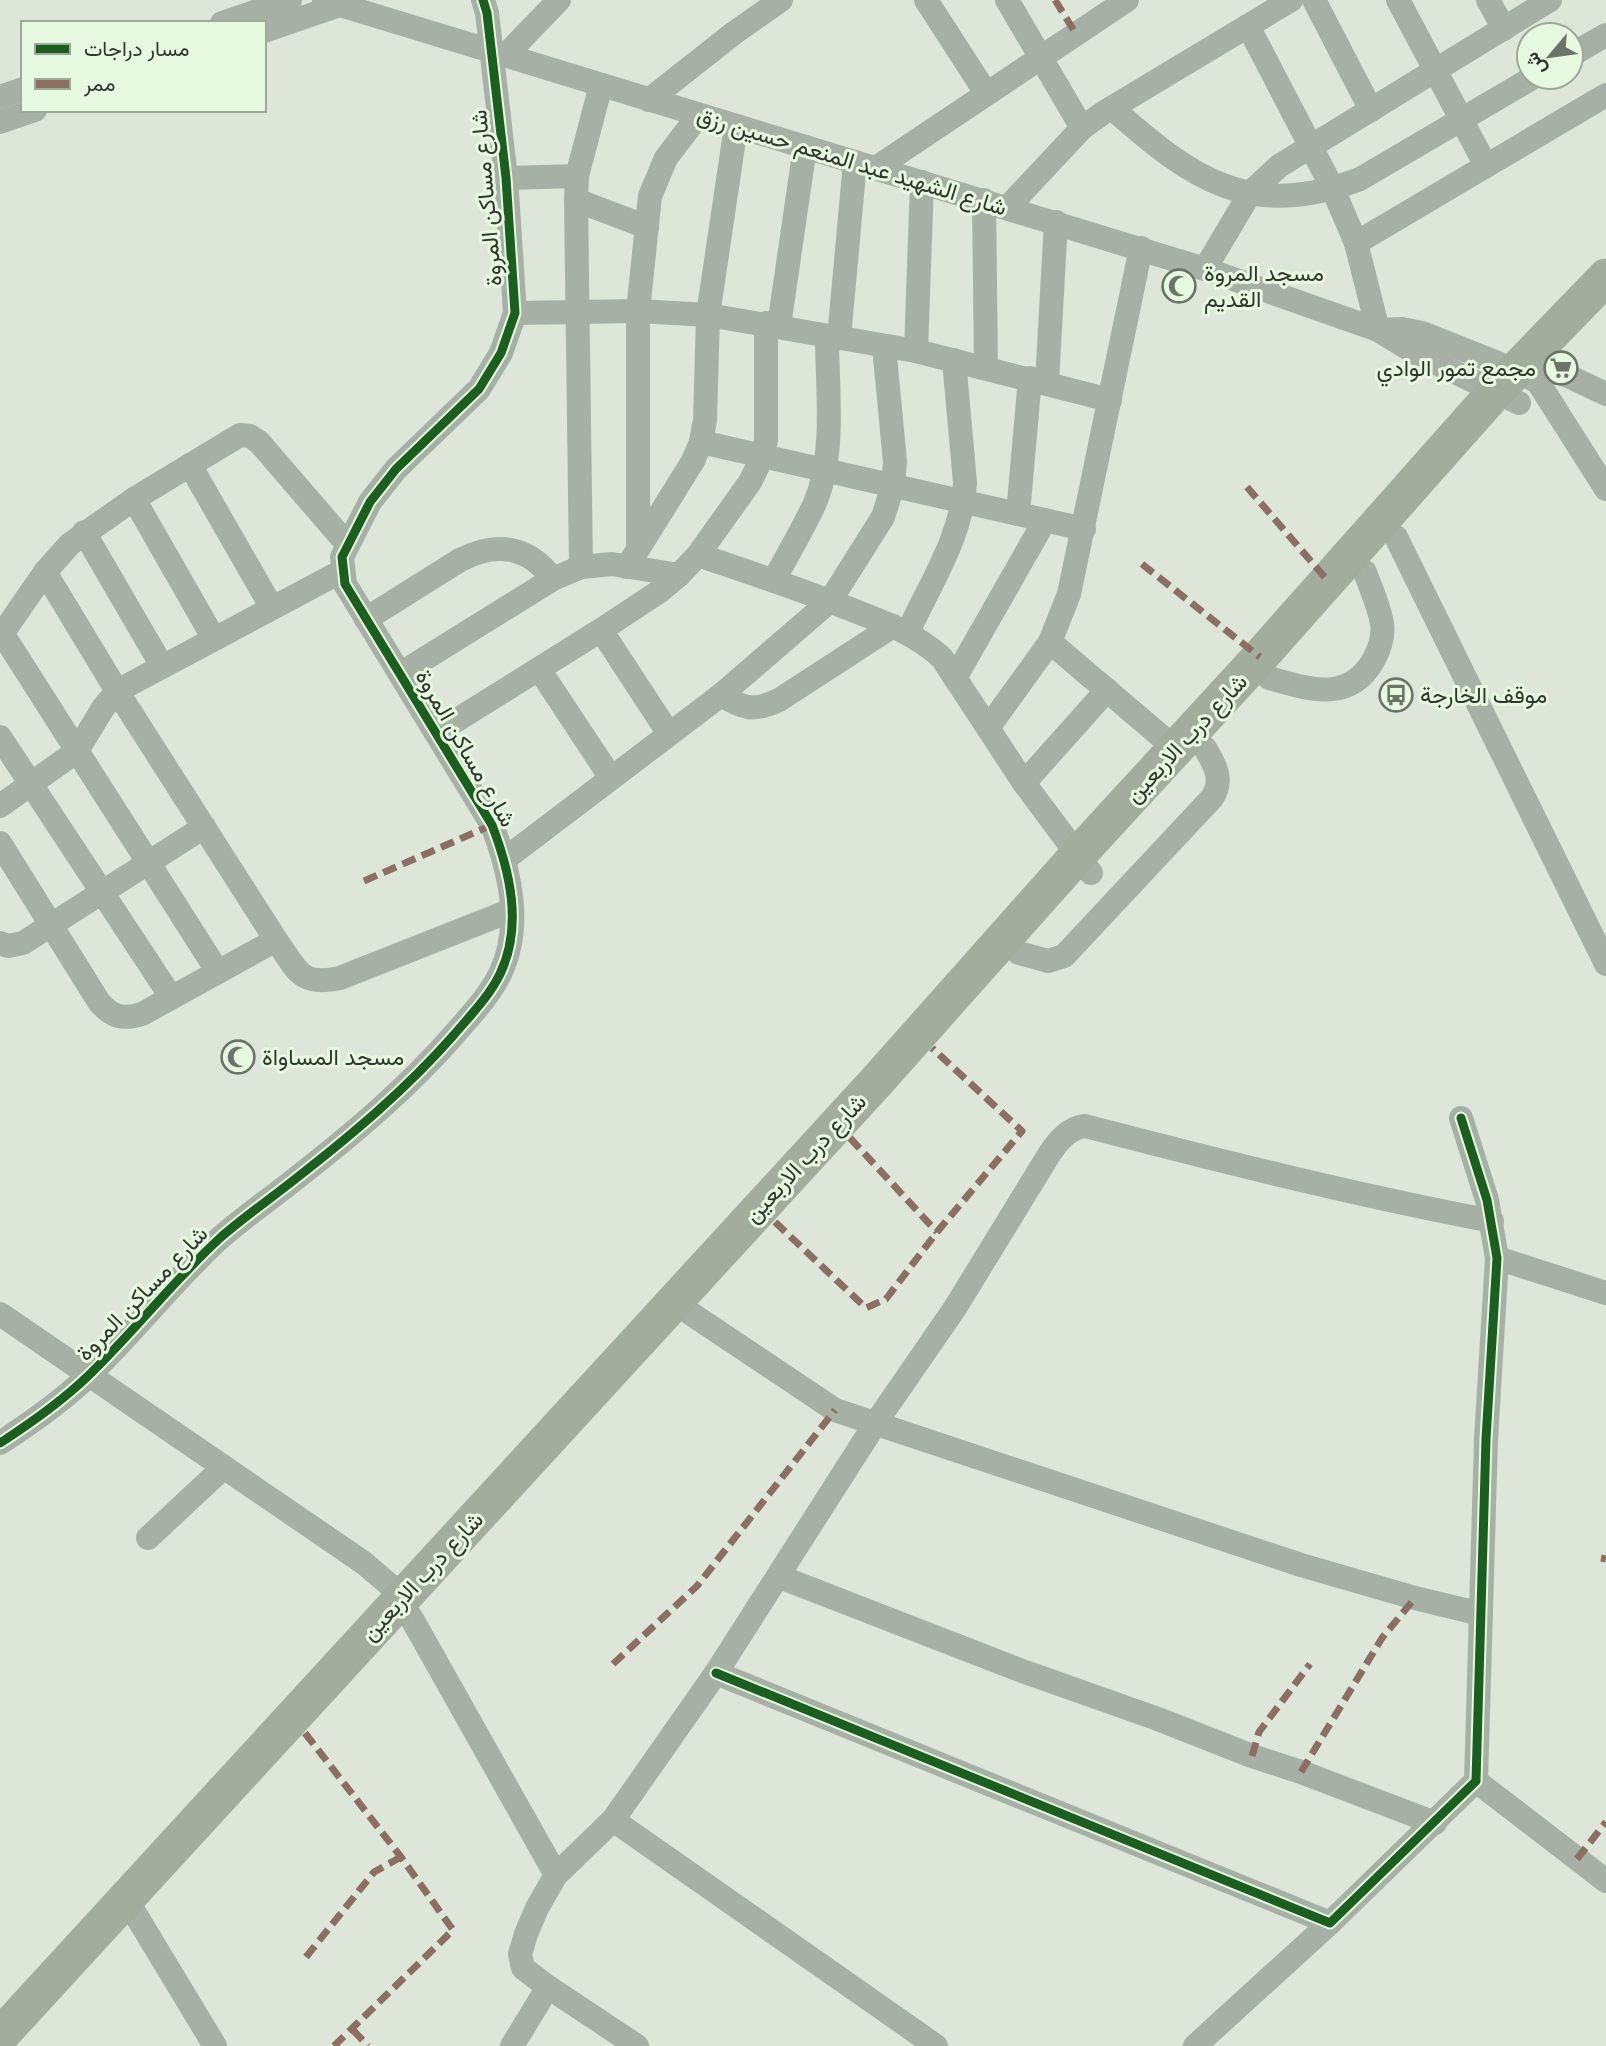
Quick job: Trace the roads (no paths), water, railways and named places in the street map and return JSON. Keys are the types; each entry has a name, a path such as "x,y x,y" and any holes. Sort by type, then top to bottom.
{"highway":[{"name":"شارع درب الاربعين","path":"1191,748 1269,678 1396,537 1524,383 1606,277"},
{"name":"شارع درب الاربعين","path":"0,2036 131,1907 406,1609 884,1088 1524,383 1606,310"},
{"name":"شارع درب الاربعين","path":"406,1609 690,1313 884,1088 1018,953 1084,865"},
{"name":"شارع درب الاربعين","path":"20,2046 131,1907"}],"street":[{"path":"228,21 290,0"},
{"name":"شارع مساكن المروة","path":"0,1443 60,1401 90,1375 220,1238 363,1125 399,1093 481,1002 500,974 511,941 512,910 505,859 492,825 345,584 342,571 342,557 347,544 370,502 396,468 465,404 485,380 501,353 515,313 498,54 483,0"},
{"path":"498,54 559,0"},
{"path":"649,100 781,0"},
{"path":"926,0 986,93"},
{"path":"1007,0 1082,128"},
{"path":"774,580 815,502 824,470 833,337 865,165 1042,58 1128,0"},
{"path":"1007,208 1082,128 1292,0"},
{"path":"1314,0 1371,110"},
{"path":"1398,0 1486,166"},
{"path":"1488,0 1504,29"},
{"path":"1205,269 1250,193 1279,166 1550,0"},
{"path":"266,30 332,2"},
{"name":"شارع الشهيد عبد المنعم حسين رزق","path":"332,2 378,9 498,54 1141,248 1378,330 1402,329 1423,333 1524,383 1606,394"},
{"path":"1248,26 1333,189 1356,243 1378,330"},
{"path":"1585,47 1606,35"},
{"path":"581,567 577,188 601,85"},
{"path":"1112,108 1176,161 1218,184 1250,193 1296,195 1333,189 1360,179 1515,88"},
{"path":"0,97 21,90"},
{"path":"1356,243 1606,95"},
{"path":"0,122 29,112"},
{"path":"633,557 638,311 650,196 666,158 699,115"},
{"path":"633,557 693,461 701,442 705,420 708,315 736,126"},
{"path":"436,733 601,630 679,575 698,555 750,482 763,456 766,440 773,325 804,147"},
{"path":"506,178 577,188 647,227"},
{"path":"916,351 922,182"},
{"path":"984,200 986,367"},
{"path":"1018,514 1038,380 1056,222"},
{"path":"988,728 1050,642 1069,594 1141,248"},
{"path":"515,313 638,311 708,315 916,351 1110,400"},
{"path":"505,859 721,695 831,601 883,517 892,485 895,462 884,346"},
{"path":"721,695 740,706 762,708 779,701 900,629 954,536 964,502 965,483 954,360"},
{"path":"1524,383 1606,489"},
{"path":"218,972 1,635 44,572 84,533 134,499 240,435 250,436 259,442 347,544"},
{"path":"701,442 1084,529"},
{"path":"190,465 272,608"},
{"path":"134,499 214,639"},
{"path":"955,678 1045,520"},
{"path":"84,533 162,666"},
{"path":"1396,537 1606,964"},
{"path":"366,618 476,552 501,549 527,555 542,564 553,579"},
{"path":"698,555 831,601 900,629 926,643 942,658 1024,783 1084,865"},
{"path":"400,674 553,579 581,567 633,557 679,575"},
{"path":"0,806 77,751 103,708 117,691 342,571"},
{"path":"44,572 117,691 300,974 307,979 324,981 340,978 512,910"},
{"path":"1269,678 1325,690 1351,685 1370,667 1382,639 1382,625 1365,572"},
{"path":"601,630 669,734"},
{"path":"1018,953 1048,961 1064,956 1212,798 1219,781 1214,763 1107,690 1050,642"},
{"path":"539,669 611,778"},
{"path":"1024,783 1107,690"},
{"path":"0,737 171,998"},
{"path":"0,943 16,945 204,827"},
{"path":"0,843 107,1011 118,1017 130,1018 276,940"},
{"path":"1195,2046 1330,1923 1436,1823 1476,1781 1486,1438 1497,1258 1492,1221 1461,1118"},
{"path":"637,2046 523,1968 520,1954 537,1908 556,1875 613,1820 716,1673 780,1577 875,1424 955,1308 1060,1140 1078,1127 1086,1126 1268,1174 1492,1221"},
{"path":"1497,1258 1606,1293"},
{"path":"690,1313 835,1410 1301,1565 1480,1614"},
{"path":"0,1314 364,1563 391,1587 556,1875"},
{"path":"148,1538 224,1467"},
{"path":"780,1577 1017,1669 1436,1823"},
{"path":"716,1673 1330,1923"},
{"path":"1476,1781 1606,1881"},
{"path":"613,1820 936,2046"},
{"path":"131,1907 215,2046"},
{"path":"512,2046 548,1987"}],"place":[{"name":"مسجد المروة القديم","path":"1179,286"},
{"name":"مجمع تمور الوادي","path":"1561,368"},
{"name":"موقف الخارجة","path":"1396,695"},
{"name":"مسجد المساواة","path":"238,1057"}]}
